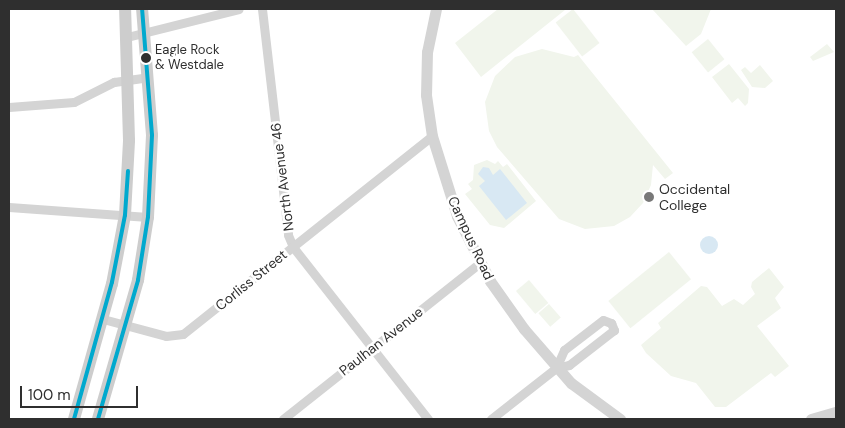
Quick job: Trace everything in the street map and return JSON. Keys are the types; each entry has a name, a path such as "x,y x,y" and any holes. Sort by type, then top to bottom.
{"main road":[{"path":"74,419 103,319 125,215 129,155 127,37 124,9"},
{"path":"98,419 138,280 148,217 152,135 142,9"}],"street":[{"path":"127,37 145,35 239,9"},
{"name":"North Avenue 46","path":"262,9 288,235 293,246 370,348 428,419"},
{"name":"Campus Road","path":"436,9 426,74 432,136 457,216 480,263 510,312 556,368 589,398 620,419"},
{"path":"9,107 74,102 114,82 148,77"},
{"name":"Corliss Street","path":"103,319 166,336 183,334 432,136"},
{"path":"9,207 148,217"},
{"name":"Paulhan Avenue","path":"282,419 480,263"},
{"path":"491,419 556,368 564,350 603,320 611,323 614,330 570,366 556,368"},
{"path":"811,419 836,412"}],"shaded area":[{"path":"498,9 565,10 481,77 455,43"},
{"path":"573,9 599,43 582,56 556,23"},
{"path":"652,9 711,9 701,34 686,46"},
{"path":"708,39 724,59 708,72 692,52"},
{"path":"827,44 834,52 813,61 810,57"},
{"path":"542,49 574,57 578,55 673,173 665,179 653,165 651,185 643,203 630,217 614,226 585,229 559,219 497,147 489,131 485,102 495,76 515,57"},
{"path":"729,64 749,89 748,103 745,106 738,98 732,103 712,77"},
{"path":"760,65 773,81 765,88 752,87 741,70 745,67 751,73"},
{"path":"487,160 495,164 498,161 503,167 507,164 536,201 504,228 490,225 465,194 472,189 468,184 473,180 474,165"},
{"path":"483,167 489,168 493,175 500,169 527,203 506,220 479,186 485,181 478,174"},
{"path":"709,236 715,239 718,245 715,251 709,254 703,251 700,245 703,239"},
{"path":"669,252 691,279 630,328 608,301"},
{"path":"769,268 784,287 775,298 781,308 757,326 789,366 775,377 771,373 726,407 715,407 696,383 671,376 646,353 641,345 661,328 658,323 701,286 707,287 722,306 734,299 743,305 755,294 751,287 752,282"},
{"path":"529,280 548,303 535,314 516,291"},
{"path":"549,304 561,318 550,327 538,313"}],"transit line":[{"path":"98,419 138,280 148,217 152,135 142,9"},
{"path":"74,419 112,282 125,215 128,171"}],"place":[{"name":"Eagle Rock & Westdale","path":"146,58"},
{"name":"Occidental College","path":"649,197"}]}
